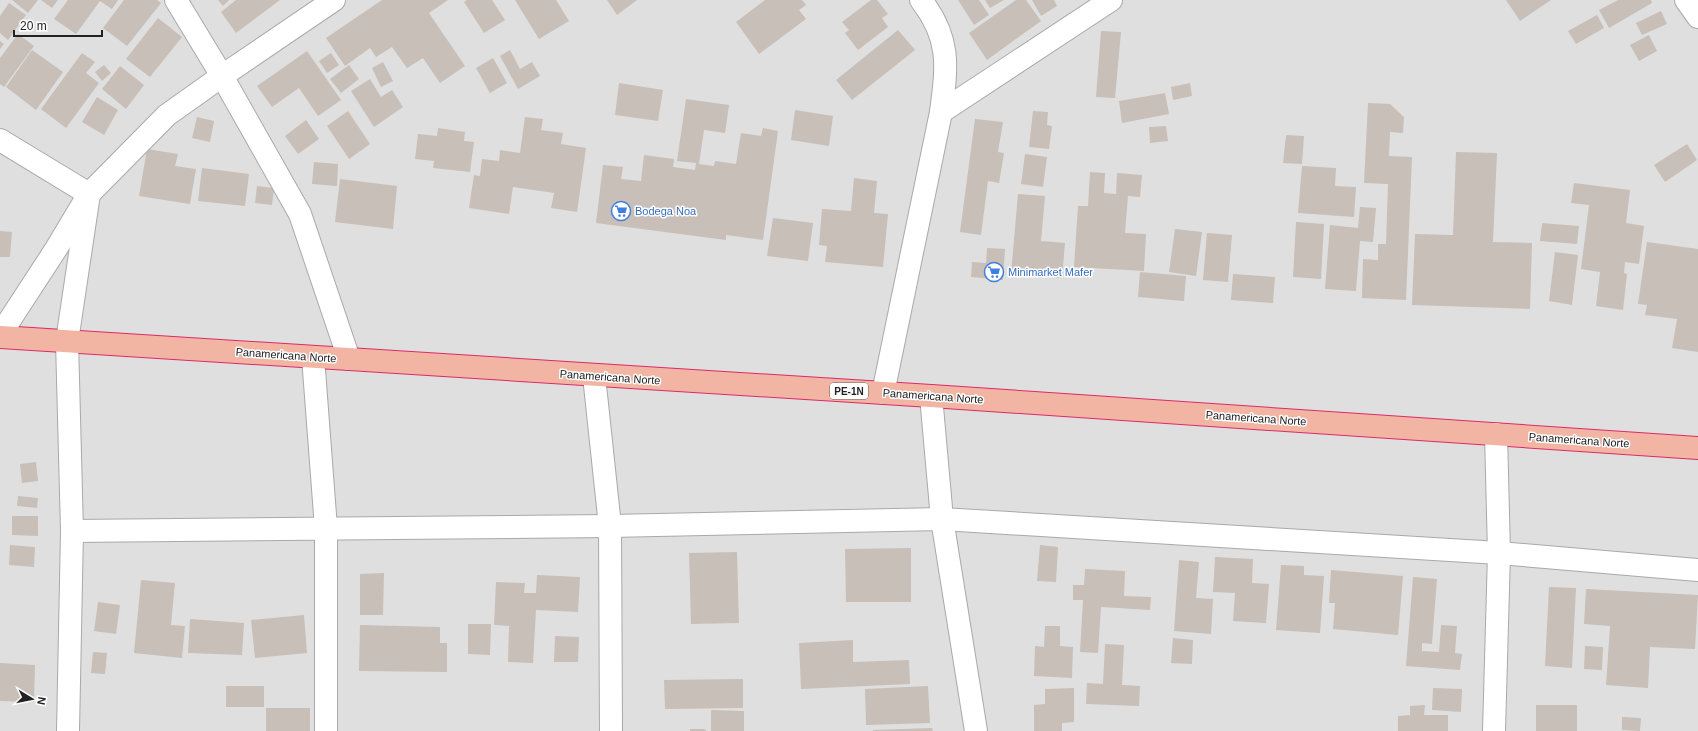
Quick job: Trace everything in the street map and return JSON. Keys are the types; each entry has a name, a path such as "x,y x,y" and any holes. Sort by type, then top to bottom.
{"highway":[{"name":"Panamericana Norte","path":"0,336 594,376 931,396 1698,448"}],"street":[{"path":"176,0 222,76 300,214 349,359"},
{"path":"0,336 56,249 89,194 166,115 334,0"},
{"path":"883,393 941,112 946,71 942,37 929,10 921,0"},
{"path":"941,112 1111,0"},
{"path":"1686,0 1698,17"},
{"path":"0,140 89,194"},
{"path":"68,731 72,531 67,341 89,194"},
{"path":"313,357 326,528 326,731"},
{"path":"594,376 610,526 611,731"},
{"path":"931,396 942,519 976,731"},
{"path":"1494,731 1499,552 1496,434"},
{"path":"72,531 610,526 942,519 1499,552 1698,570"}],"shaded area":[{"path":"0,0 1698,0 1698,731 0,731"}],"building":[{"path":"12,0 38,0 28,13"},
{"path":"41,0 58,0 52,8"},
{"path":"68,0 118,0 112,9 100,1 76,34 54,19"},
{"path":"124,0 157,0 161,3 127,46 103,28"},
{"path":"218,0 229,0 223,6"},
{"path":"236,0 280,0 236,33 221,12"},
{"path":"382,0 448,0 429,13 465,66 440,83 423,58 407,68 392,47 376,57 370,48 345,66 326,38"},
{"path":"467,0 492,0 505,20 484,33 464,2"},
{"path":"515,0 556,0 569,21 539,39"},
{"path":"607,0 637,0 617,15"},
{"path":"765,0 802,0 806,5 799,10 806,19 759,54 736,22"},
{"path":"871,0 877,0 888,14 882,18 888,27 858,50 845,33 849,30 842,22"},
{"path":"958,0 979,0 989,15 974,25"},
{"path":"985,0 1004,0 990,8"},
{"path":"1016,0 1026,0 1041,21 987,60 969,33"},
{"path":"1032,0 1054,0 1057,6 1041,16"},
{"path":"1506,0 1551,0 1520,21"},
{"path":"1618,0 1651,0 1652,3 1609,28 1599,10"},
{"path":"9,3 26,15 8,40 0,33 0,16"},
{"path":"1661,11 1667,24 1642,35 1636,23"},
{"path":"1597,15 1604,28 1576,44 1568,31"},
{"path":"158,18 182,37 150,77 126,59"},
{"path":"898,30 915,50 852,100 836,80"},
{"path":"1101,31 1121,32 1115,98 1096,97"},
{"path":"18,34 34,46 4,87 0,84 0,58"},
{"path":"1649,35 1657,51 1639,61 1630,45"},
{"path":"0,41 4,44 0,49"},
{"path":"32,50 63,72 36,110 6,87"},
{"path":"510,50 520,69 532,62 540,76 518,89 500,56"},
{"path":"307,51 341,100 318,116 299,88 272,107 257,86"},
{"path":"82,53 95,62 86,73 99,83 66,128 41,109"},
{"path":"331,53 339,65 327,73 319,61"},
{"path":"493,58 507,83 490,93 476,68"},
{"path":"383,62 393,81 381,87 372,68"},
{"path":"104,65 111,73 102,81 95,72"},
{"path":"349,65 359,79 341,93 330,79"},
{"path":"120,66 144,85 126,109 102,89"},
{"path":"370,79 381,97 392,90 403,107 374,127 351,91"},
{"path":"619,83 663,90 658,121 615,115"},
{"path":"1190,83 1192,96 1173,100 1171,87"},
{"path":"1165,93 1169,114 1122,123 1119,101"},
{"path":"97,97 118,110 104,135 82,122"},
{"path":"686,99 729,105 725,133 704,130 699,164 714,166 715,161 736,164 741,133 761,136 763,128 778,131 763,240 726,235 726,240 596,223 603,165 623,167 621,179 641,181 644,155 674,159 673,167 695,170 696,163 677,161"},
{"path":"1368,103 1390,104 1404,117 1403,133 1390,132 1389,156 1412,157 1406,300 1362,298 1363,259 1378,260 1378,244 1386,244 1388,184 1364,183"},
{"path":"795,110 833,116 829,146 791,140"},
{"path":"348,111 370,144 349,159 327,126"},
{"path":"1033,111 1048,112 1047,125 1052,126 1049,149 1029,147"},
{"path":"197,117 214,121 210,142 192,138"},
{"path":"525,117 543,119 541,130 563,133 561,144 586,148 577,212 551,208 554,193 513,187 509,214 469,208 474,175 480,176 482,159 499,161 500,150 520,153"},
{"path":"975,119 1003,122 998,152 1004,153 999,183 988,181 981,235 960,232"},
{"path":"306,120 319,139 298,154 285,136"},
{"path":"1166,126 1168,141 1150,143 1149,127"},
{"path":"438,128 465,132 464,141 474,142 470,172 433,168 434,161 415,159 418,134 437,136"},
{"path":"1286,135 1304,136 1302,164 1283,163"},
{"path":"1687,144 1697,160 1665,182 1654,165"},
{"path":"147,149 178,154 175,166 196,169 190,204 139,196"},
{"path":"1456,152 1497,153 1493,242 1532,243 1530,309 1412,305 1415,234 1453,235"},
{"path":"1025,154 1047,157 1043,187 1021,184"},
{"path":"314,162 338,164 337,186 312,184"},
{"path":"1302,166 1336,168 1335,186 1356,187 1354,217 1298,213"},
{"path":"202,168 249,174 245,206 198,201"},
{"path":"1090,172 1105,173 1104,193 1116,194 1117,173 1142,175 1140,197 1128,196 1125,233 1146,234 1144,271 1074,267 1078,206 1088,206"},
{"path":"854,178 877,181 874,213 888,214 883,267 825,262 827,246 819,245 822,209 851,211"},
{"path":"340,179 397,186 393,229 335,222"},
{"path":"1574,183 1630,190 1626,223 1644,226 1639,264 1625,262 1624,273 1627,274 1623,310 1596,306 1600,272 1581,269 1589,205 1571,203"},
{"path":"257,186 274,188 272,205 255,203"},
{"path":"1018,194 1045,196 1041,241 1065,243 1062,278 1011,274"},
{"path":"1360,207 1376,208 1373,242 1360,241 1356,291 1325,289 1330,225 1358,228"},
{"path":"773,218 813,223 808,261 767,256"},
{"path":"1296,222 1324,224 1321,279 1293,277"},
{"path":"1542,223 1579,226 1577,244 1540,241"},
{"path":"1175,229 1202,232 1196,276 1169,272"},
{"path":"0,231 12,232 10,257 0,257"},
{"path":"1207,233 1232,235 1228,282 1203,280"},
{"path":"1647,242 1698,249 1698,352 1672,348 1677,319 1645,315 1647,305 1638,304"},
{"path":"987,248 1005,249 1003,280 971,277 972,262 986,263"},
{"path":"1555,252 1578,255 1572,305 1549,301"},
{"path":"1140,272 1186,276 1184,301 1138,297"},
{"path":"1233,274 1275,277 1273,303 1231,300"},
{"path":"36,462 38,481 22,483 20,464"},
{"path":"18,496 38,498 37,508 17,506"},
{"path":"12,516 38,516 38,536 12,535"},
{"path":"10,545 35,547 34,567 9,565"},
{"path":"1040,545 1058,547 1056,582 1037,581"},
{"path":"911,548 911,602 846,602 845,549"},
{"path":"737,552 739,623 691,624 689,553"},
{"path":"1215,557 1253,559 1252,583 1269,584 1266,623 1233,621 1235,593 1213,592"},
{"path":"1179,560 1199,562 1196,598 1213,599 1211,634 1174,631"},
{"path":"1281,565 1304,566 1304,575 1324,576 1320,633 1276,630"},
{"path":"1085,569 1125,571 1124,596 1151,597 1150,610 1101,607 1098,653 1080,652 1083,600 1073,600 1073,585 1084,585"},
{"path":"1331,570 1403,576 1398,635 1333,629 1335,603 1329,603"},
{"path":"384,573 383,615 360,615 360,574"},
{"path":"537,575 580,577 578,612 536,610 533,663 508,662 509,626 494,625 496,582 525,583 524,593 536,593"},
{"path":"1413,577 1437,579 1432,644 1422,643 1422,651 1439,652 1441,625 1457,626 1455,653 1462,654 1460,670 1406,666"},
{"path":"141,580 175,583 171,625 185,626 182,658 134,653"},
{"path":"1549,587 1576,588 1572,668 1545,666"},
{"path":"1586,589 1698,595 1695,649 1650,647 1648,688 1606,685 1610,626 1584,624"},
{"path":"98,602 120,605 116,634 94,631"},
{"path":"304,615 307,653 255,658 251,620"},
{"path":"190,619 244,623 242,655 188,653"},
{"path":"468,624 491,624 490,655 468,654"},
{"path":"360,625 440,627 440,643 447,643 447,672 359,671"},
{"path":"1045,626 1060,626 1060,646 1073,647 1072,678 1034,676 1035,646 1044,647"},
{"path":"555,636 579,637 578,662 554,662"},
{"path":"1173,638 1193,640 1192,664 1171,663"},
{"path":"853,640 853,662 909,660 910,684 801,689 799,643"},
{"path":"1105,644 1124,645 1122,685 1140,686 1139,706 1086,704 1087,683 1103,684"},
{"path":"1585,646 1603,647 1602,670 1584,669"},
{"path":"93,652 107,653 105,674 91,673"},
{"path":"0,663 35,665 34,702 0,701"},
{"path":"743,679 743,708 665,709 664,680"},
{"path":"226,686 264,686 264,707 226,707"},
{"path":"928,686 930,723 866,725 865,689"},
{"path":"1074,688 1074,722 1062,723 1062,731 1034,731 1034,705 1045,704 1045,689"},
{"path":"1433,688 1462,689 1461,712 1432,710"},
{"path":"1425,705 1424,715 1448,715 1448,731 1398,731 1398,716 1410,715 1410,706"},
{"path":"1536,705 1577,705 1577,731 1536,731"},
{"path":"266,708 310,708 310,731 266,731"},
{"path":"711,710 744,711 744,731 711,731"},
{"path":"1622,717 1641,718 1640,731 1622,730"},
{"path":"932,728 933,731 873,731 873,730"},
{"path":"690,729 705,729 706,731 690,731"}],"place":[{"name":"Bodega Noa","path":"621,211"},
{"name":"Minimarket Mafer","path":"994,272"}]}
